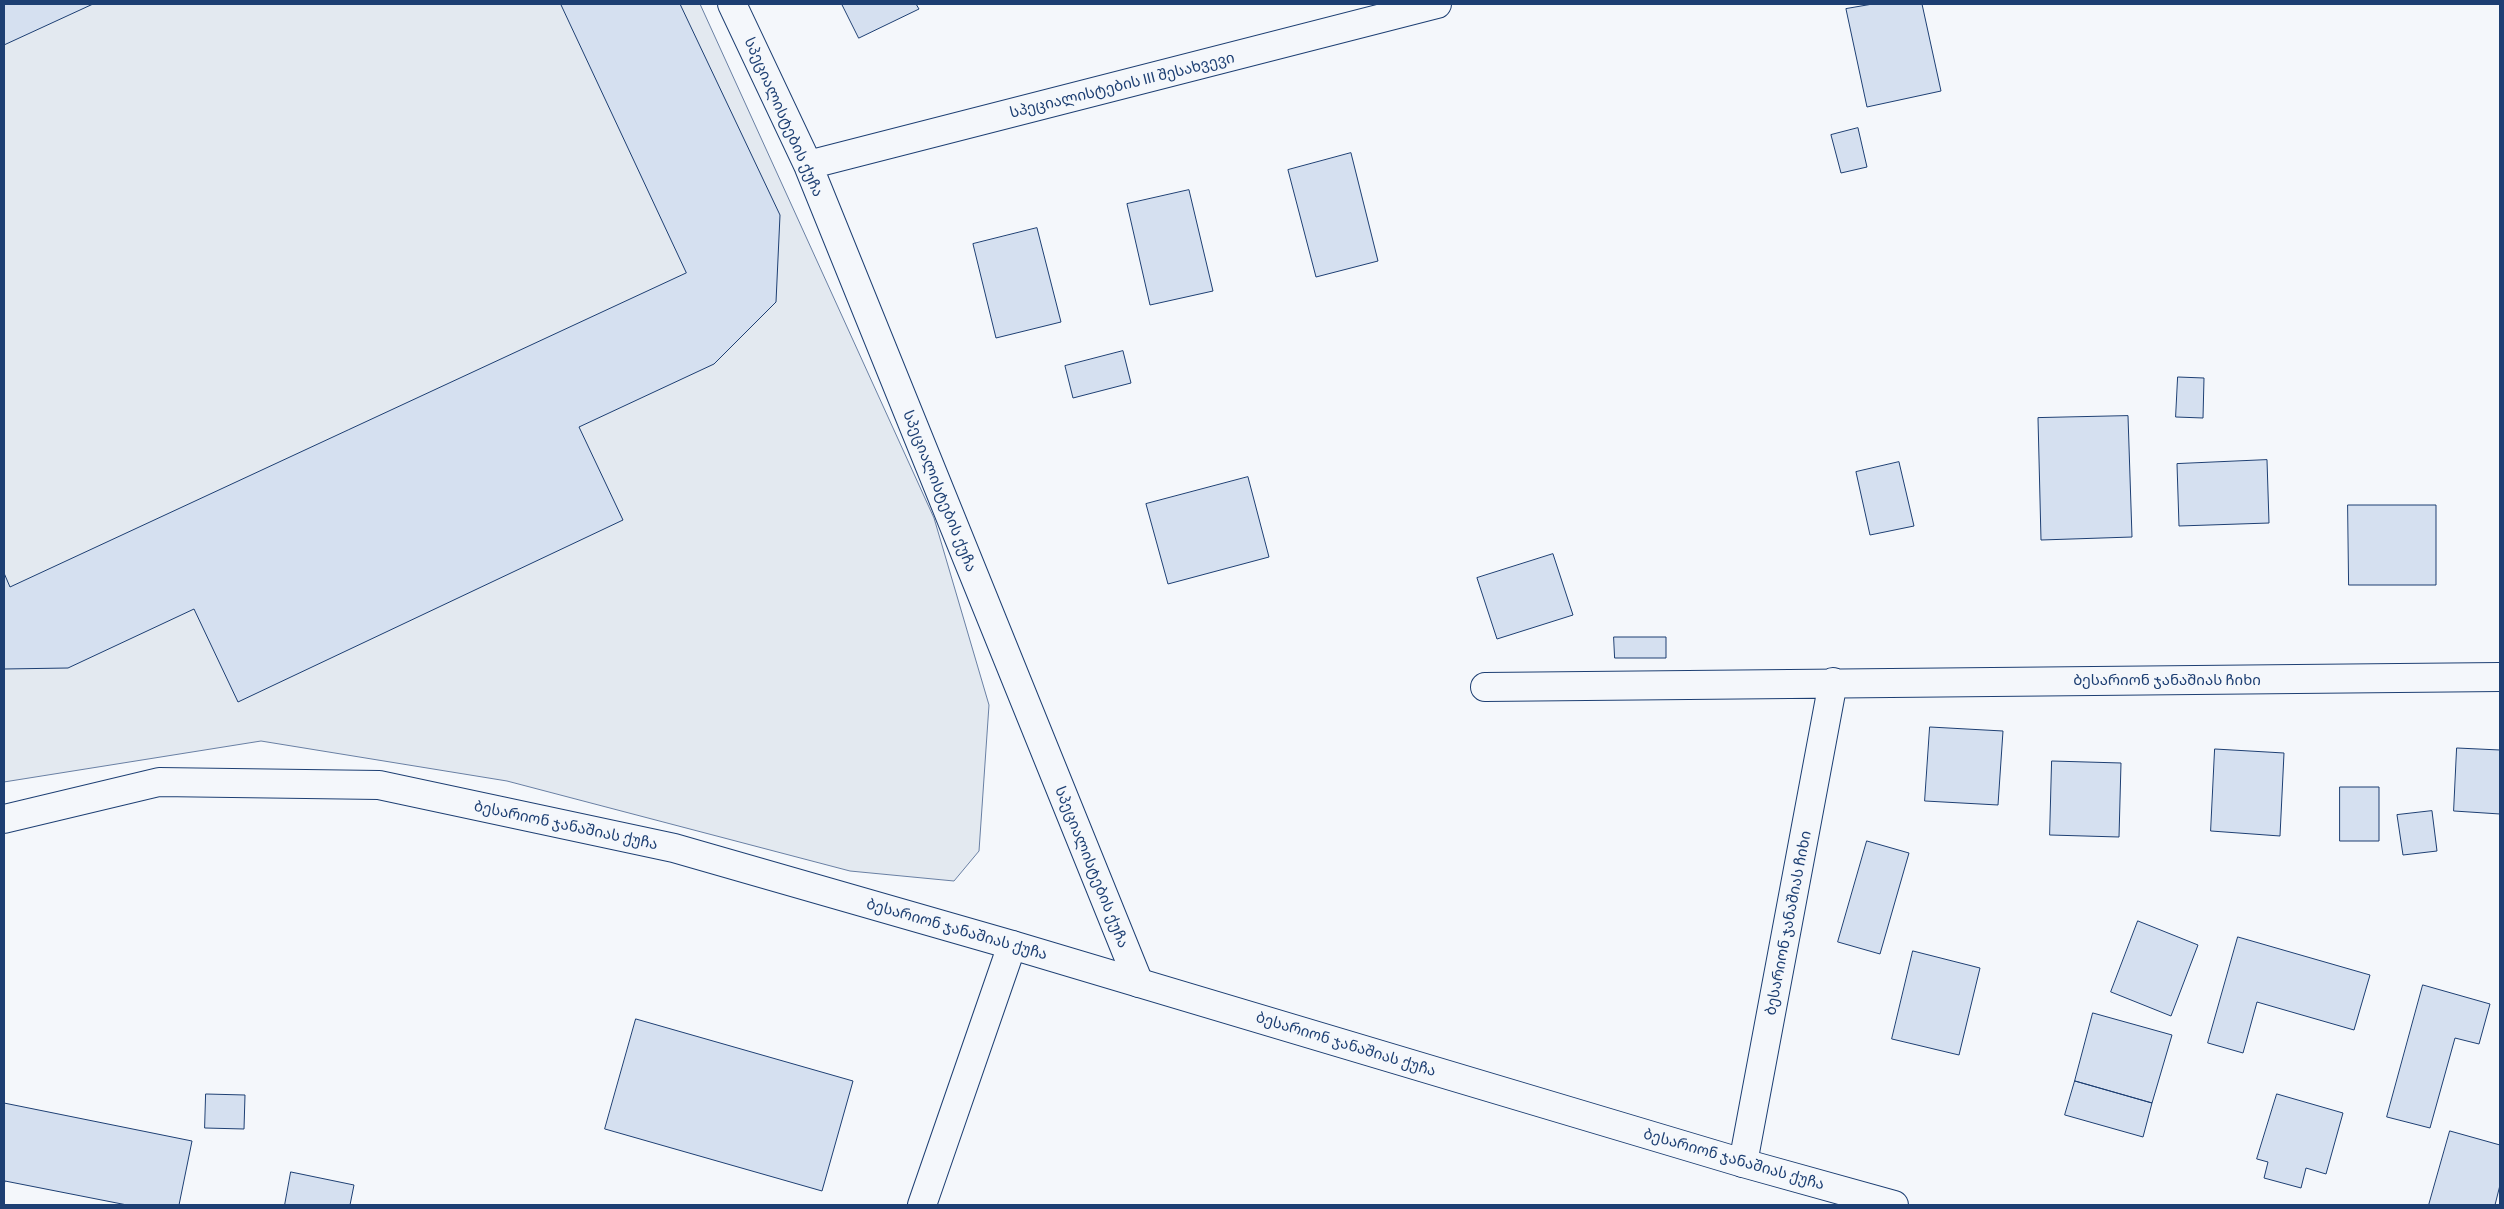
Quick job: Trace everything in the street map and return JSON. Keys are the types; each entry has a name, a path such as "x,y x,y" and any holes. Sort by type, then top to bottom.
{"street":[{"name":"სპეციალისტების ქუჩა","path":"732,4 808,166 1139,983"},
{"name":"სპეციალისტების III შესახვევი","path":"808,166 1436,4"},
{"name":"ბესარიონ ჯანაშიას ჩიხი","path":"1485,687 1834,682 2500,677"},
{"name":"ბესარიონ ჯანაშიას ჩიხი","path":"1743,1163 1834,682"},
{"name":"ბესარიონ ჯანაშიას ქუჩა","path":"4,819 159,782 379,785 674,848 1012,945 1743,1163 1894,1205"},
{"path":"922,1205 1012,945"}],"shaded area":[{"path":"4,4 700,4 934,518 989,705 979,851 954,881 850,871 507,781 261,741 4,782"}],"building":[{"path":"4,4 93,4 4,45"},
{"path":"561,4 680,4 780,215 776,302 714,364 579,427 623,520 238,702 194,609 68,668 4,669 4,573 10,587 686,273"},
{"path":"842,4 916,4 919,9 859,38"},
{"path":"1873,4 1922,4 1941,91 1867,107 1846,9"},
{"path":"1858,128 1867,167 1841,173 1831,135"},
{"path":"1351,153 1378,261 1316,277 1288,170"},
{"path":"1189,190 1213,291 1150,305 1127,204"},
{"path":"1037,228 1061,322 996,338 973,244"},
{"path":"1123,351 1131,383 1073,398 1065,366"},
{"path":"2178,377 2204,378 2203,418 2176,417"},
{"path":"2128,416 2132,537 2041,540 2038,418"},
{"path":"2267,460 2269,523 2179,526 2177,464"},
{"path":"1899,462 1914,526 1870,535 1856,472"},
{"path":"1248,477 1269,557 1168,584 1146,504"},
{"path":"2348,505 2436,505 2436,585 2349,585"},
{"path":"1553,554 1573,615 1497,639 1477,578"},
{"path":"1614,637 1666,637 1666,658 1615,658"},
{"path":"1930,727 2003,731 1998,805 1925,801"},
{"path":"2457,748 2500,750 2500,814 2454,811"},
{"path":"2215,749 2284,753 2280,836 2211,831"},
{"path":"2052,761 2121,763 2119,837 2050,835"},
{"path":"2340,787 2379,787 2379,841 2340,841"},
{"path":"2432,811 2437,851 2403,855 2397,815"},
{"path":"1867,841 1909,853 1880,954 1838,942"},
{"path":"2138,921 2198,945 2171,1016 2111,992"},
{"path":"2238,937 2370,975 2354,1030 2257,1002 2243,1053 2208,1043"},
{"path":"1913,951 1980,968 1959,1055 1892,1039"},
{"path":"2423,985 2490,1004 2479,1044 2455,1038 2430,1128 2387,1117"},
{"path":"2093,1013 2172,1035 2152,1103 2075,1081"},
{"path":"636,1019 853,1081 822,1191 605,1129"},
{"path":"2075,1081 2152,1103 2143,1137 2065,1115"},
{"path":"206,1094 245,1095 244,1129 205,1128"},
{"path":"2277,1094 2343,1113 2326,1174 2306,1168 2301,1188 2264,1178 2268,1162 2257,1159"},
{"path":"4,1103 192,1141 179,1205 127,1205 5,1181 4,1185"},
{"path":"2450,1131 2500,1145 2500,1185 2495,1205 2429,1205"},
{"path":"291,1172 354,1185 350,1205 285,1205"}]}
